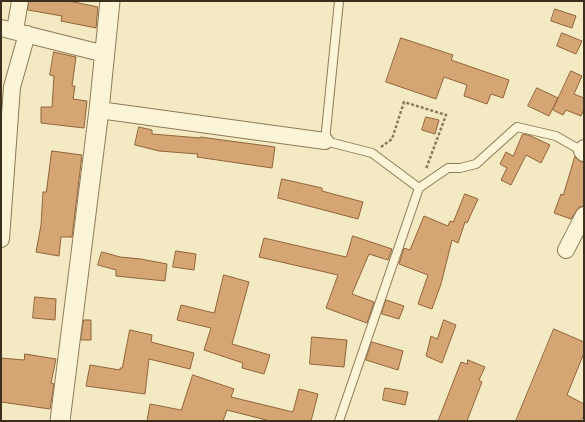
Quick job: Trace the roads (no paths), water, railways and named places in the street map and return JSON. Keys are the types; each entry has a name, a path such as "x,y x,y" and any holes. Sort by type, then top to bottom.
{"street":[{"path":"1,239 12,87 14,31 20,1"},
{"path":"60,421 100,110 110,1"},
{"path":"14,31 105,54"},
{"path":"100,110 325,141"},
{"path":"566,250 584,215"}],"lane":[{"path":"339,1 325,141 372,153 419,188"},
{"path":"339,421 419,188 448,168 460,168 476,164 517,127 556,136 583,151"}]}
